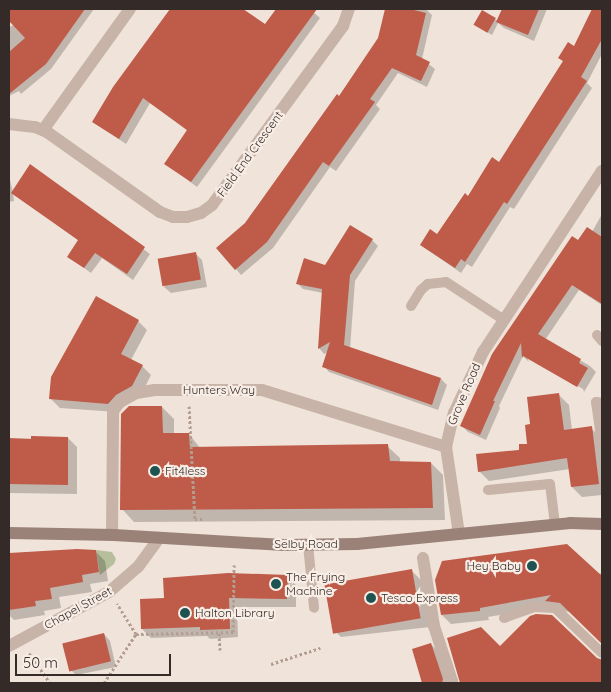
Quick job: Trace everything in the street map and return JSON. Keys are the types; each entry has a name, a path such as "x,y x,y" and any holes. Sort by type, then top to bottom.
{"main road":[{"name":"Selby Road","path":"9,533 112,535 308,544 357,544 555,525 602,524"}],"street":[{"path":"43,130 130,9"},
{"name":"Field End Crescent","path":"9,124 22,124 43,130 160,212 173,217 187,218 201,213 212,205 344,26 349,9"},
{"name":"Grove Road","path":"458,534 446,447 454,413 483,352 602,171"},
{"name":"Hunters Way","path":"112,535 113,411 120,402 136,393 155,390 262,390 446,447"},
{"name":"Chapel Street","path":"9,646 76,612 109,592 138,567 159,538"},
{"path":"423,558 434,626 452,681 450,683"}],"lane":[{"path":"411,306 421,290 428,284 446,282 504,320"},
{"path":"602,403 596,402 602,444"},
{"path":"488,490 550,484 555,525"},
{"path":"308,544 314,608"},
{"path":"504,618 535,607 555,608 602,654"}],"path":[{"path":"188,390 195,519 204,519"},
{"path":"136,634 234,632 234,565"},
{"path":"109,592 136,634"},
{"path":"234,614 271,615"},
{"path":"219,633 220,650"},
{"path":"104,683 136,634"},
{"path":"20,639 50,683"},
{"path":"271,664 320,648"}],"green space":[{"path":"96,550 112,552 116,559 114,564 100,575"}],"building":[{"path":"9,9 85,9 46,64 9,94 9,52 25,38 9,21"},
{"path":"170,9 243,9 265,24 276,9 317,9 191,182 164,164 187,130 143,98 119,139 92,122 113,87"},
{"path":"385,9 410,9 426,13 416,55 430,62 421,81 392,68 370,99 375,102 329,166 323,162 267,242 235,270 216,248 245,223 337,94 339,96 378,38"},
{"path":"502,9 539,9 528,35 496,22"},
{"path":"592,9 602,9 602,39 581,77 587,81 507,204 504,202 465,262 461,259 455,268 420,245 430,229 437,234 465,193 468,196 492,157 499,162 563,61 558,58 568,42 574,46"},
{"path":"482,10 496,18 487,33 474,25"},
{"path":"30,164 145,247 127,274 95,253 84,268 67,257 78,240 11,193"},
{"path":"350,225 373,239 350,275 344,345 441,378 432,405 322,367 330,342 318,349 322,289 296,284 304,258 325,265"},
{"path":"587,227 602,237 602,304 572,285 538,334 581,359 579,363 588,368 577,387 523,356 522,358 521,343 493,401 495,401 480,435 460,426 492,354 572,236 578,240"},
{"path":"196,252 201,280 162,286 158,259"},
{"path":"96,296 139,320 121,354 143,365 132,386 116,395 108,404 49,399 51,377"},
{"path":"559,393 564,430 592,426 599,484 571,487 567,458 478,472 476,454 519,450 519,444 527,444 525,425 530,424 527,397"},
{"path":"129,406 162,406 163,433 189,433 190,447 388,444 390,461 431,462 433,508 120,510 121,414"},
{"path":"31,436 68,437 68,485 9,484 9,438 31,439"},
{"path":"567,544 602,576 602,644 560,603 545,601 551,595 480,608 480,611 441,615 435,580 442,561"},
{"path":"77,549 96,550 99,572 82,575 83,582 50,588 52,599 35,601 36,606 9,610 9,553"},
{"name":"Tesco Express","path":"412,569 421,618 333,634 324,584"},
{"name":"Halton Library","path":"228,573 288,575 287,599 229,598 230,629 200,630 200,627 141,629 140,599 164,598 163,578"},
{"path":"536,614 552,615 597,658 602,660 602,683 460,683 447,638 481,627 500,646 530,616"},
{"path":"104,633 111,661 69,672 62,643"},
{"path":"431,643 443,679 442,683 422,683 412,649"}],"place":[{"name":"Fit4less","path":"155,471"},
{"name":"Hey Baby","path":"532,566"},
{"name":"The Frying Machine","path":"276,584"},
{"name":"Tesco Express","path":"371,598"},
{"name":"Halton Library","path":"185,613"}]}
